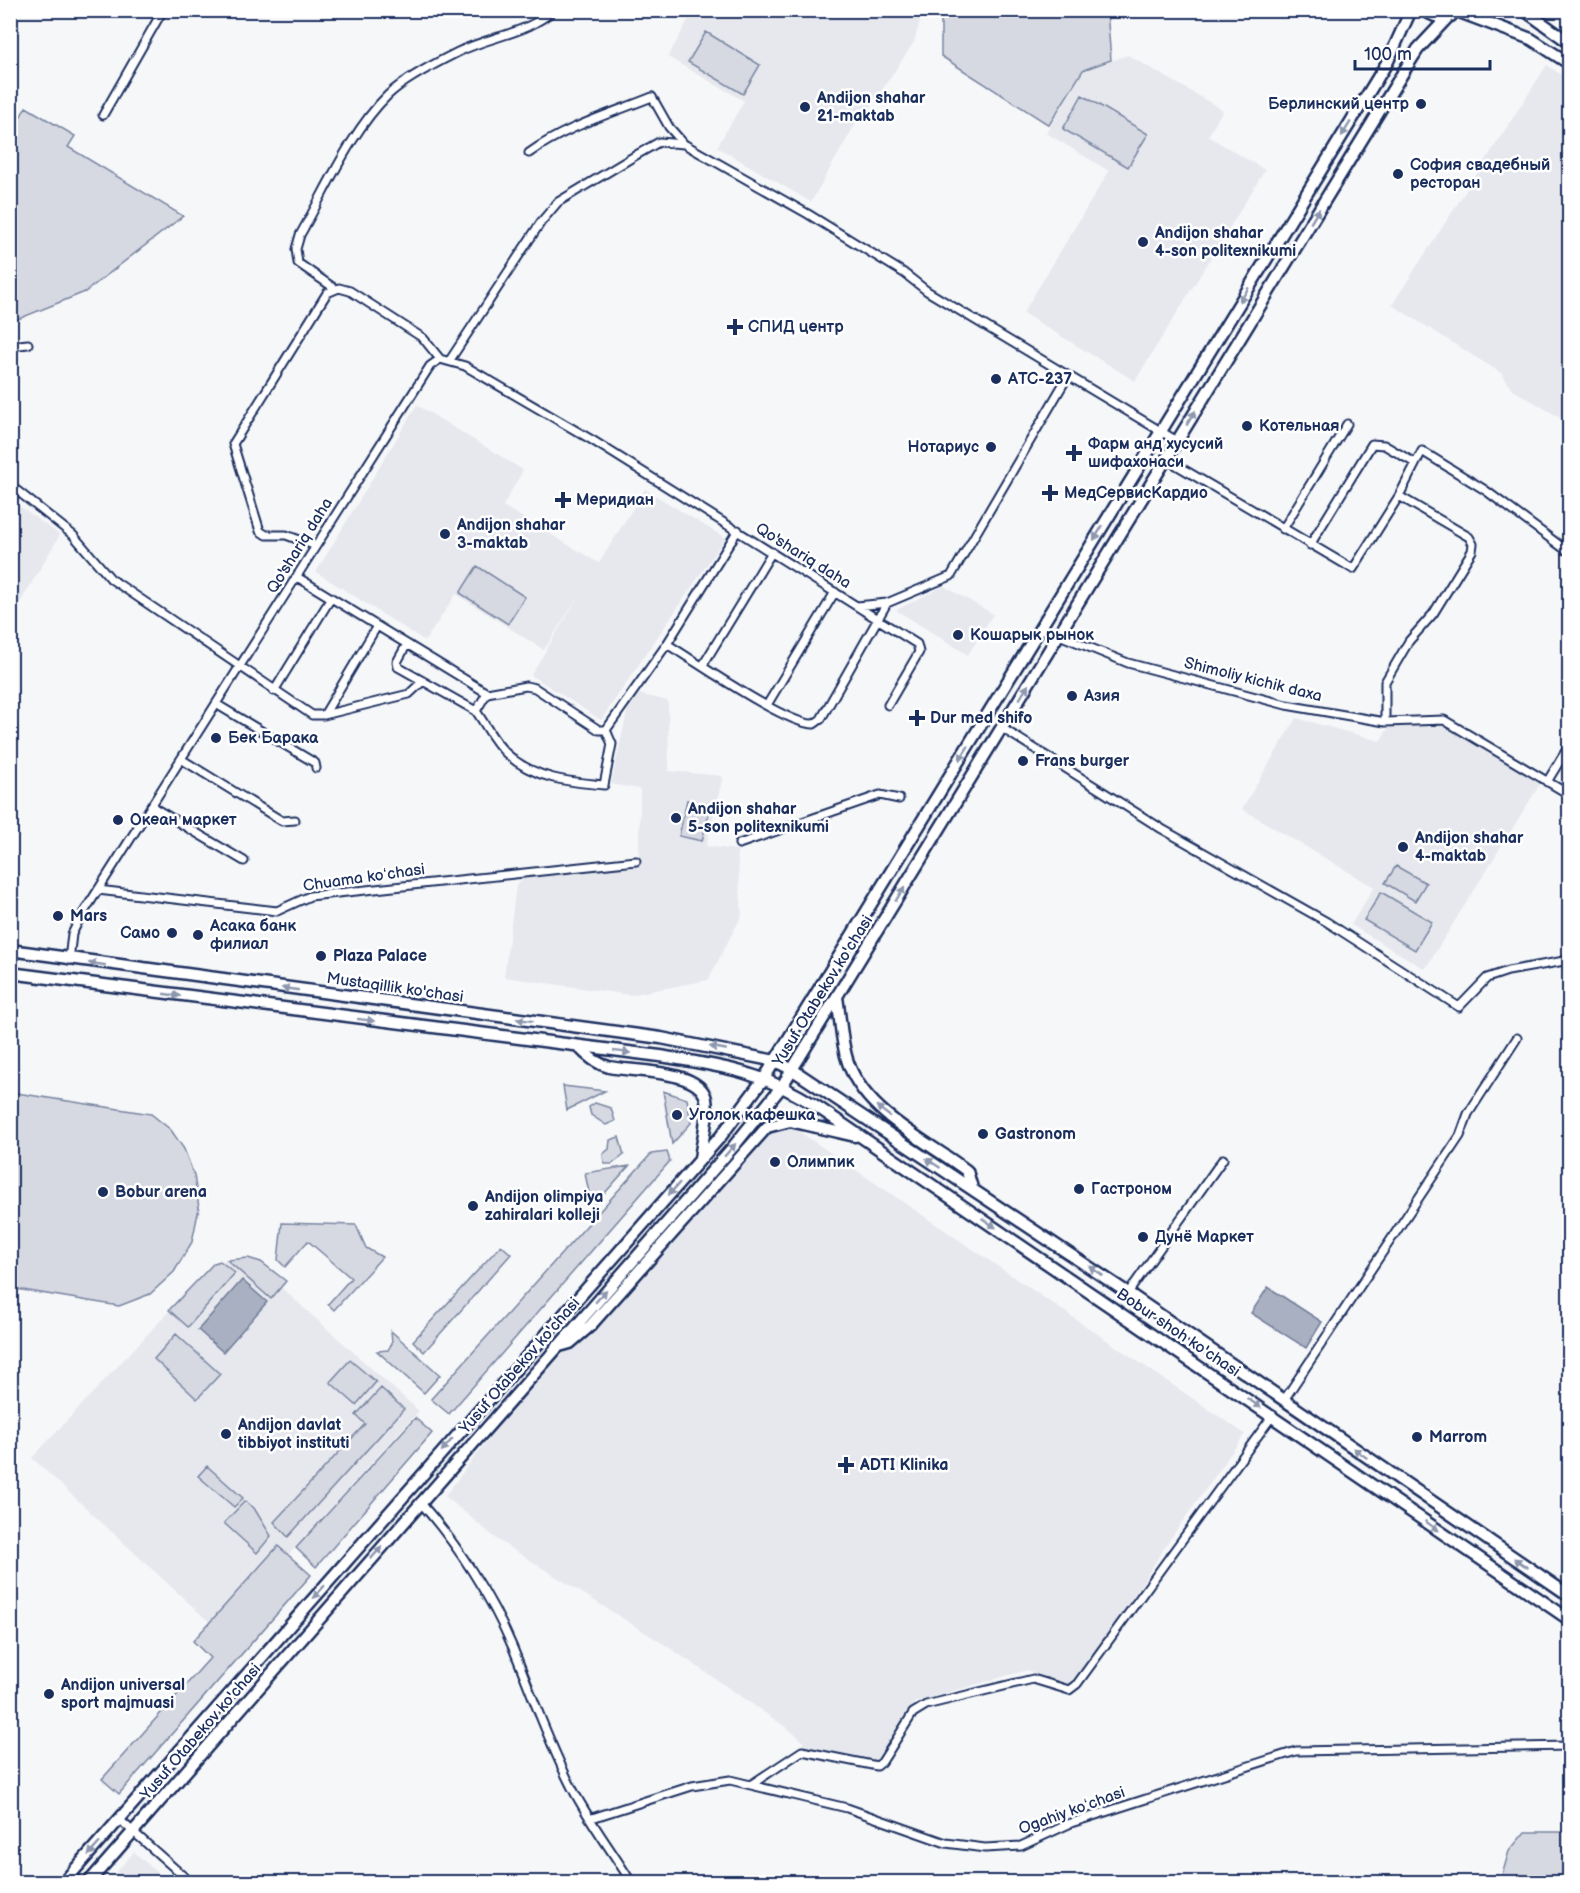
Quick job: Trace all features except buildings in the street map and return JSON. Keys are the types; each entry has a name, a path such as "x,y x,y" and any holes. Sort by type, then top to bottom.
{"main road":[{"name":"Yusuf Otabekov ko'chasi","path":"64,1882 700,1160 765,1077 1388,61 1411,10"},
{"path":"1422,10 1435,16 1464,12 1531,39 1569,64"},
{"path":"1524,10 1569,43"},
{"name":"Yusuf Otabekov ko'chasi","path":"89,1882 733,1147 782,1086 1404,70 1418,49 1448,16"},
{"name":"Mustaqillik ko'chasi","path":"10,950 69,960 661,1038 775,1061"},
{"name":"Mustaqillik ko'chasi","path":"10,973 728,1066 765,1077"},
{"path":"837,997 846,1058 867,1095 884,1112 968,1171 972,1188"},
{"path":"577,1046 606,1066 676,1076 690,1080 700,1088 706,1102 700,1160"},
{"name":"Bobur shoh ko'chasi","path":"775,1061 793,1070 1128,1293 1569,1596"},
{"name":"Bobur shoh ko'chasi","path":"765,1077 861,1137 1273,1415 1569,1620"},
{"path":"556,1347 570,1343 590,1326 767,1127 779,1122 790,1121 861,1137"},
{"path":"1401,1504 1412,1489"},
{"path":"1485,1563 1497,1546"}],"street":[{"path":"103,115 163,10"},
{"path":"440,359 423,338 350,291 334,288 298,263 296,249 300,235 365,122 389,94 433,66 497,36 522,31 554,10"},
{"path":"529,153 568,131 652,97 669,127 684,144 808,214 904,273 937,297 1177,441"},
{"path":"450,360 541,222 558,202 659,142 684,144"},
{"path":"316,546 286,535 266,536 260,531 233,444 327,293 334,288"},
{"path":"10,346 28,344"},
{"name":"Qo'shariq daha","path":"69,960 72,934 98,890 430,366 440,359 450,360 592,440 857,606 887,603 951,576 1068,376"},
{"path":"1283,529 1347,424"},
{"path":"1310,545 1372,444 1384,445 1415,464"},
{"path":"1166,459 1353,570 1399,496 1422,451 1485,490 1569,554"},
{"path":"10,484 67,529 111,579 238,668 312,715 324,715 410,694 423,681"},
{"path":"1385,722 1386,682 1409,641 1433,614 1472,551 1473,543 1468,537 1399,496"},
{"path":"606,730 667,644 738,530"},
{"path":"703,665 772,552"},
{"path":"297,576 487,693 526,686 535,688 599,730 606,730"},
{"path":"768,705 836,592"},
{"path":"274,691 331,598"},
{"path":"667,644 799,723 814,724 821,719 887,603"},
{"path":"857,606 920,648 888,705"},
{"path":"324,715 377,626"},
{"name":"Shimoliy kichik daxa","path":"1059,635 1128,663 1286,705 1385,722 1444,720 1569,795"},
{"path":"407,644 397,662 398,667 476,711 507,754 537,773 560,782 604,785 612,744 606,730"},
{"path":"476,711 487,693"},
{"path":"216,704 315,763 316,768"},
{"path":"1002,728 1162,829 1327,922 1459,1006 1487,978 1508,971 1569,960"},
{"path":"1547,782 1569,744"},
{"path":"181,759 282,821 295,820"},
{"path":"739,844 880,795 899,799"},
{"path":"151,806 244,861"},
{"name":"Chuama koʻchasi","path":"98,890 277,911 310,896 636,861"},
{"path":"1284,1400 1460,1136 1468,1114 1517,1038"},
{"path":"1128,1293 1223,1159"},
{"path":"752,1784 802,1751 877,1766 882,1762 913,1713 926,1705 1032,1679 1069,1690 1077,1684 1273,1415"},
{"path":"420,1502 435,1519 477,1580 512,1645 565,1774 631,1882"},
{"name":"Ogahiy koʻchasi","path":"591,1818 692,1786 730,1780 752,1784 795,1798 847,1808 946,1843 985,1848 1021,1846 1071,1822 1296,1751 1569,1746"},
{"path":"120,1820 190,1882"}],"shaded area":[{"name":"Andijon shahar 21-maktab","path":"693,11 923,11 914,42 866,114 860,116 811,202 717,147 744,101 668,57"},
{"path":"941,11 1107,11 1111,60 1083,70 1049,125 941,56"},
{"path":"706,32 760,65 743,94 688,62"},
{"name":"Andijon shahar 4-son politexnikumi","path":"1128,55 1223,110 1208,136 1265,170 1135,381 1023,313 1109,171 1046,133 1083,70"},
{"path":"1547,65 1569,80 1569,423 1513,390 1501,373 1392,305"},
{"path":"1082,95 1148,134 1128,167 1063,129"},
{"path":"26,107 75,136 68,147 183,216 85,292 11,322 11,133"},
{"name":"Andijon shahar 3-maktab","path":"417,405 523,470 503,506 599,563 645,489 725,538 601,720 531,675 582,591 544,650 456,594 425,641 316,572"},
{"path":"11,500 60,535 11,618"},
{"path":"477,566 525,597 508,624 460,593"},
{"name":"Кошарык рынок","path":"944,586 993,614 968,655 896,610"},
{"name":"Andijon shahar 5-son politexnikumi","path":"639,694 668,701 669,771 723,776 706,846 737,850 742,915 708,980 630,995 504,977 516,886 522,879 639,865 640,789 611,784 629,704"},
{"name":"Andijon shahar 4-maktab","path":"1296,718 1380,741 1390,726 1444,725 1540,784 1425,969 1351,925 1374,887 1242,809"},
{"path":"687,800 711,805 702,841 679,836"},
{"path":"1396,866 1426,883 1415,901 1385,883"},
{"path":"1381,892 1432,922 1415,950 1364,920"},
{"path":"563,1086 605,1091 567,1110"},
{"path":"663,1091 687,1099 691,1123 672,1144"},
{"name":"Bobur arena","path":"10,1092 151,1114 171,1130 184,1149 194,1175 199,1208 192,1242 174,1272 150,1294 119,1306 11,1288"},
{"path":"595,1103 611,1108 615,1121 606,1125 591,1115 589,1107"},
{"name":"ADTI Klinika","path":"788,1124 1245,1434 1168,1542 1072,1686 1062,1685 1027,1670 915,1702 875,1763 803,1748 803,1741 787,1728 673,1650 498,1540 445,1496 520,1397 599,1311 694,1200 761,1135"},
{"path":"619,1137 624,1155 612,1164 604,1164 603,1154 609,1149 610,1140"},
{"path":"667,1152 670,1161 449,1414 431,1399 651,1154"},
{"path":"629,1166 596,1203 590,1198 585,1173"},
{"path":"282,1223 356,1225 366,1248 382,1257 334,1310 328,1304 351,1278 308,1241 285,1267 278,1260"},
{"path":"501,1245 511,1254 424,1352 413,1341"},
{"name":"Andijon davlat tibbiyot instituti","path":"248,1258 419,1411 219,1631 32,1458 215,1262"},
{"path":"248,1258 261,1262 286,1281 271,1299 227,1260"},
{"path":"220,1261 235,1273 188,1327 169,1310 214,1263"},
{"path":"391,1331 440,1375 424,1393 377,1351 388,1350 392,1343"},
{"path":"176,1334 220,1374 197,1399 154,1359"},
{"path":"350,1360 376,1382 356,1405 330,1382"},
{"path":"381,1388 404,1409 288,1537 274,1522 365,1424 356,1415"},
{"path":"415,1418 432,1433 316,1567 296,1548"},
{"path":"207,1466 243,1498 234,1507 198,1476"},
{"path":"245,1501 254,1508 271,1536 257,1553 224,1523"},
{"path":"278,1546 311,1575 119,1794 102,1779 210,1658 193,1641"},
{"path":"1525,1832 1569,1832 1569,1882 1500,1882 1509,1851"},
{"path":"134,1852 168,1882 108,1882"}],"water":[{"path":"242,1280 267,1302 223,1352 198,1330"},
{"path":"1268,1287 1322,1322 1306,1348 1251,1313"}],"place":[{"name":"Берлинский центр","path":"1421,104"},
{"name":"Andijon shahar 21-maktab","path":"805,107"},
{"name":"София свадебный ресторан","path":"1398,174"},
{"name":"Andijon shahar 4-son politexnikumi","path":"1143,242"},
{"name":"СПИД центр","path":"735,327"},
{"name":"АТС-237","path":"996,379"},
{"name":"Котельная","path":"1247,426"},
{"name":"Нотариус","path":"991,447"},
{"name":"Фарм анд хусусий шифахонаси","path":"1074,453"},
{"name":"МедСервисКардио","path":"1050,493"},
{"name":"Меридиан","path":"563,500"},
{"name":"Andijon shahar 3-maktab","path":"445,534"},
{"name":"Кошарык рынок","path":"958,635"},
{"name":"Азия","path":"1072,696"},
{"name":"Dur med shifo","path":"917,718"},
{"name":"Бек Барака","path":"216,738"},
{"name":"Frans burger","path":"1023,761"},
{"name":"Andijon shahar 5-son politexnikumi","path":"676,818"},
{"name":"Океан маркет","path":"118,820"},
{"name":"Andijon shahar 4-maktab","path":"1403,847"},
{"name":"Mars","path":"58,916"},
{"name":"Само","path":"172,933"},
{"name":"Асака банк филиал","path":"198,935"},
{"name":"Plaza Palace","path":"321,956"},
{"name":"Уголок кафешка","path":"677,1115"},
{"name":"Gastronom","path":"983,1134"},
{"name":"Олимпик","path":"775,1162"},
{"name":"Гастроном","path":"1079,1189"},
{"name":"Bobur arena","path":"103,1192"},
{"name":"Andijon olimpiya zahiralari kolleji","path":"473,1206"},
{"name":"Дунё Маркет","path":"1143,1237"},
{"name":"Andijon davlat tibbiyot instituti","path":"226,1434"},
{"name":"Marrom","path":"1417,1437"},
{"name":"ADTI Klinika","path":"846,1465"},
{"name":"Andijon universal sport majmuasi","path":"49,1694"}]}
